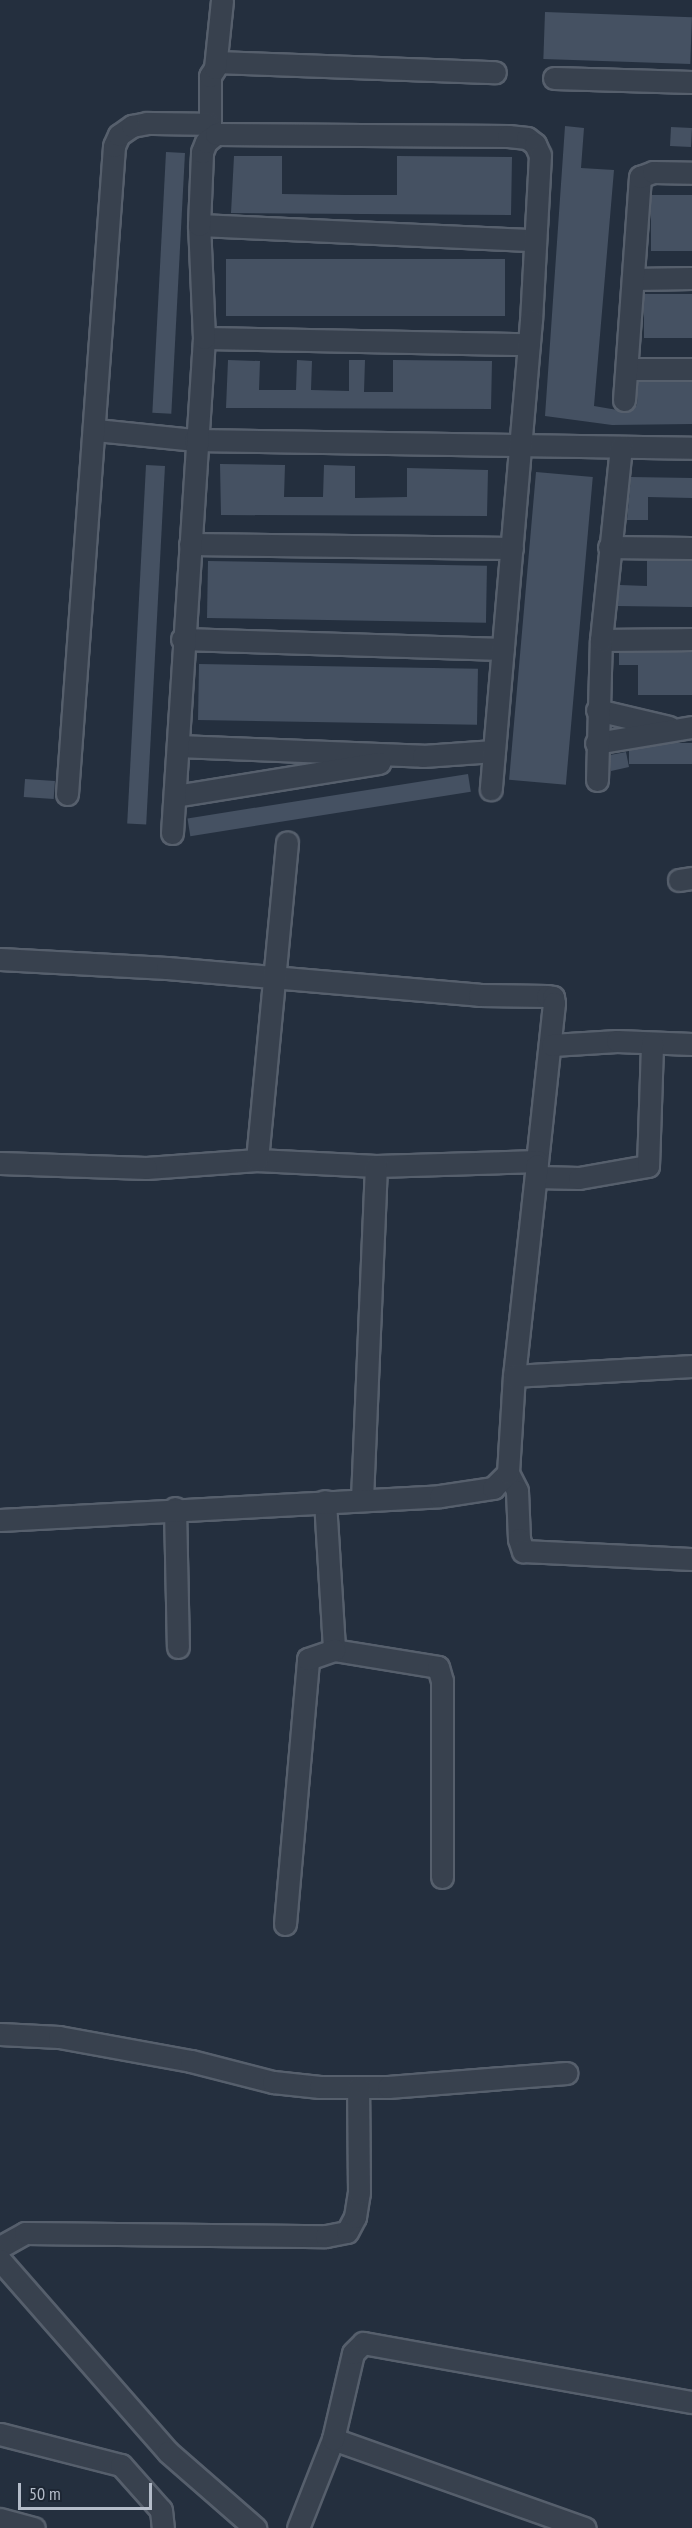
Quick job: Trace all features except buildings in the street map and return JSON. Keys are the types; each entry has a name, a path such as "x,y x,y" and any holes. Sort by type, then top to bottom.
{"street":[{"path":"208,0 203,68 212,73 495,72"},
{"path":"172,833 182,639 204,338 200,225 202,152 209,125 212,73 222,0"},
{"path":"554,78 692,82"},
{"path":"67,794 96,430 114,146 119,135 132,126 147,123 209,125 234,133 527,138 540,155 522,443 491,789"},
{"path":"624,400 640,177 653,172 692,172"},
{"path":"200,225 535,240"},
{"path":"633,279 692,278"},
{"path":"204,338 529,344"},
{"path":"627,369 692,369"},
{"path":"96,430 195,440 522,443 692,448"},
{"path":"597,780 596,743 601,640 621,447"},
{"path":"190,544 512,548"},
{"path":"609,547 692,548"},
{"path":"182,639 503,649"},
{"path":"601,640 692,639"},
{"path":"597,710 685,728"},
{"path":"596,743 685,728"},
{"path":"178,746 423,756"},
{"path":"175,796 423,756 494,751"},
{"path":"257,1160 287,842"},
{"path":"0,959 274,977 480,995 547,996 553,997 554,1003 552,1045 514,1376 508,1473 501,1484 476,1491 0,1520"},
{"path":"0,1163 146,1168 257,1160 376,1166 536,1169 579,1178 648,1166 652,1043"},
{"path":"552,1045 692,1044"},
{"path":"362,1499 376,1166"},
{"path":"514,1376 692,1366"},
{"path":"508,1473 517,1491 519,1539 523,1551 692,1559"},
{"path":"325,1501 334,1650"},
{"path":"175,1508 178,1647"},
{"path":"285,1924 308,1659 334,1650 438,1667 442,1681 442,1877"},
{"path":"0,2034 58,2037 129,2049 273,2082 358,2086 566,2073"},
{"path":"0,2247 25,2233 326,2236 347,2232 356,2217 359,2193 358,2086"},
{"path":"0,2260 168,2452 255,2528"},
{"path":"298,2528 333,2439 353,2352 363,2343 692,2402"},
{"path":"0,2434 121,2465 161,2510 163,2528"},
{"path":"333,2439 585,2528"},
{"path":"0,2519 34,2528"}]}
